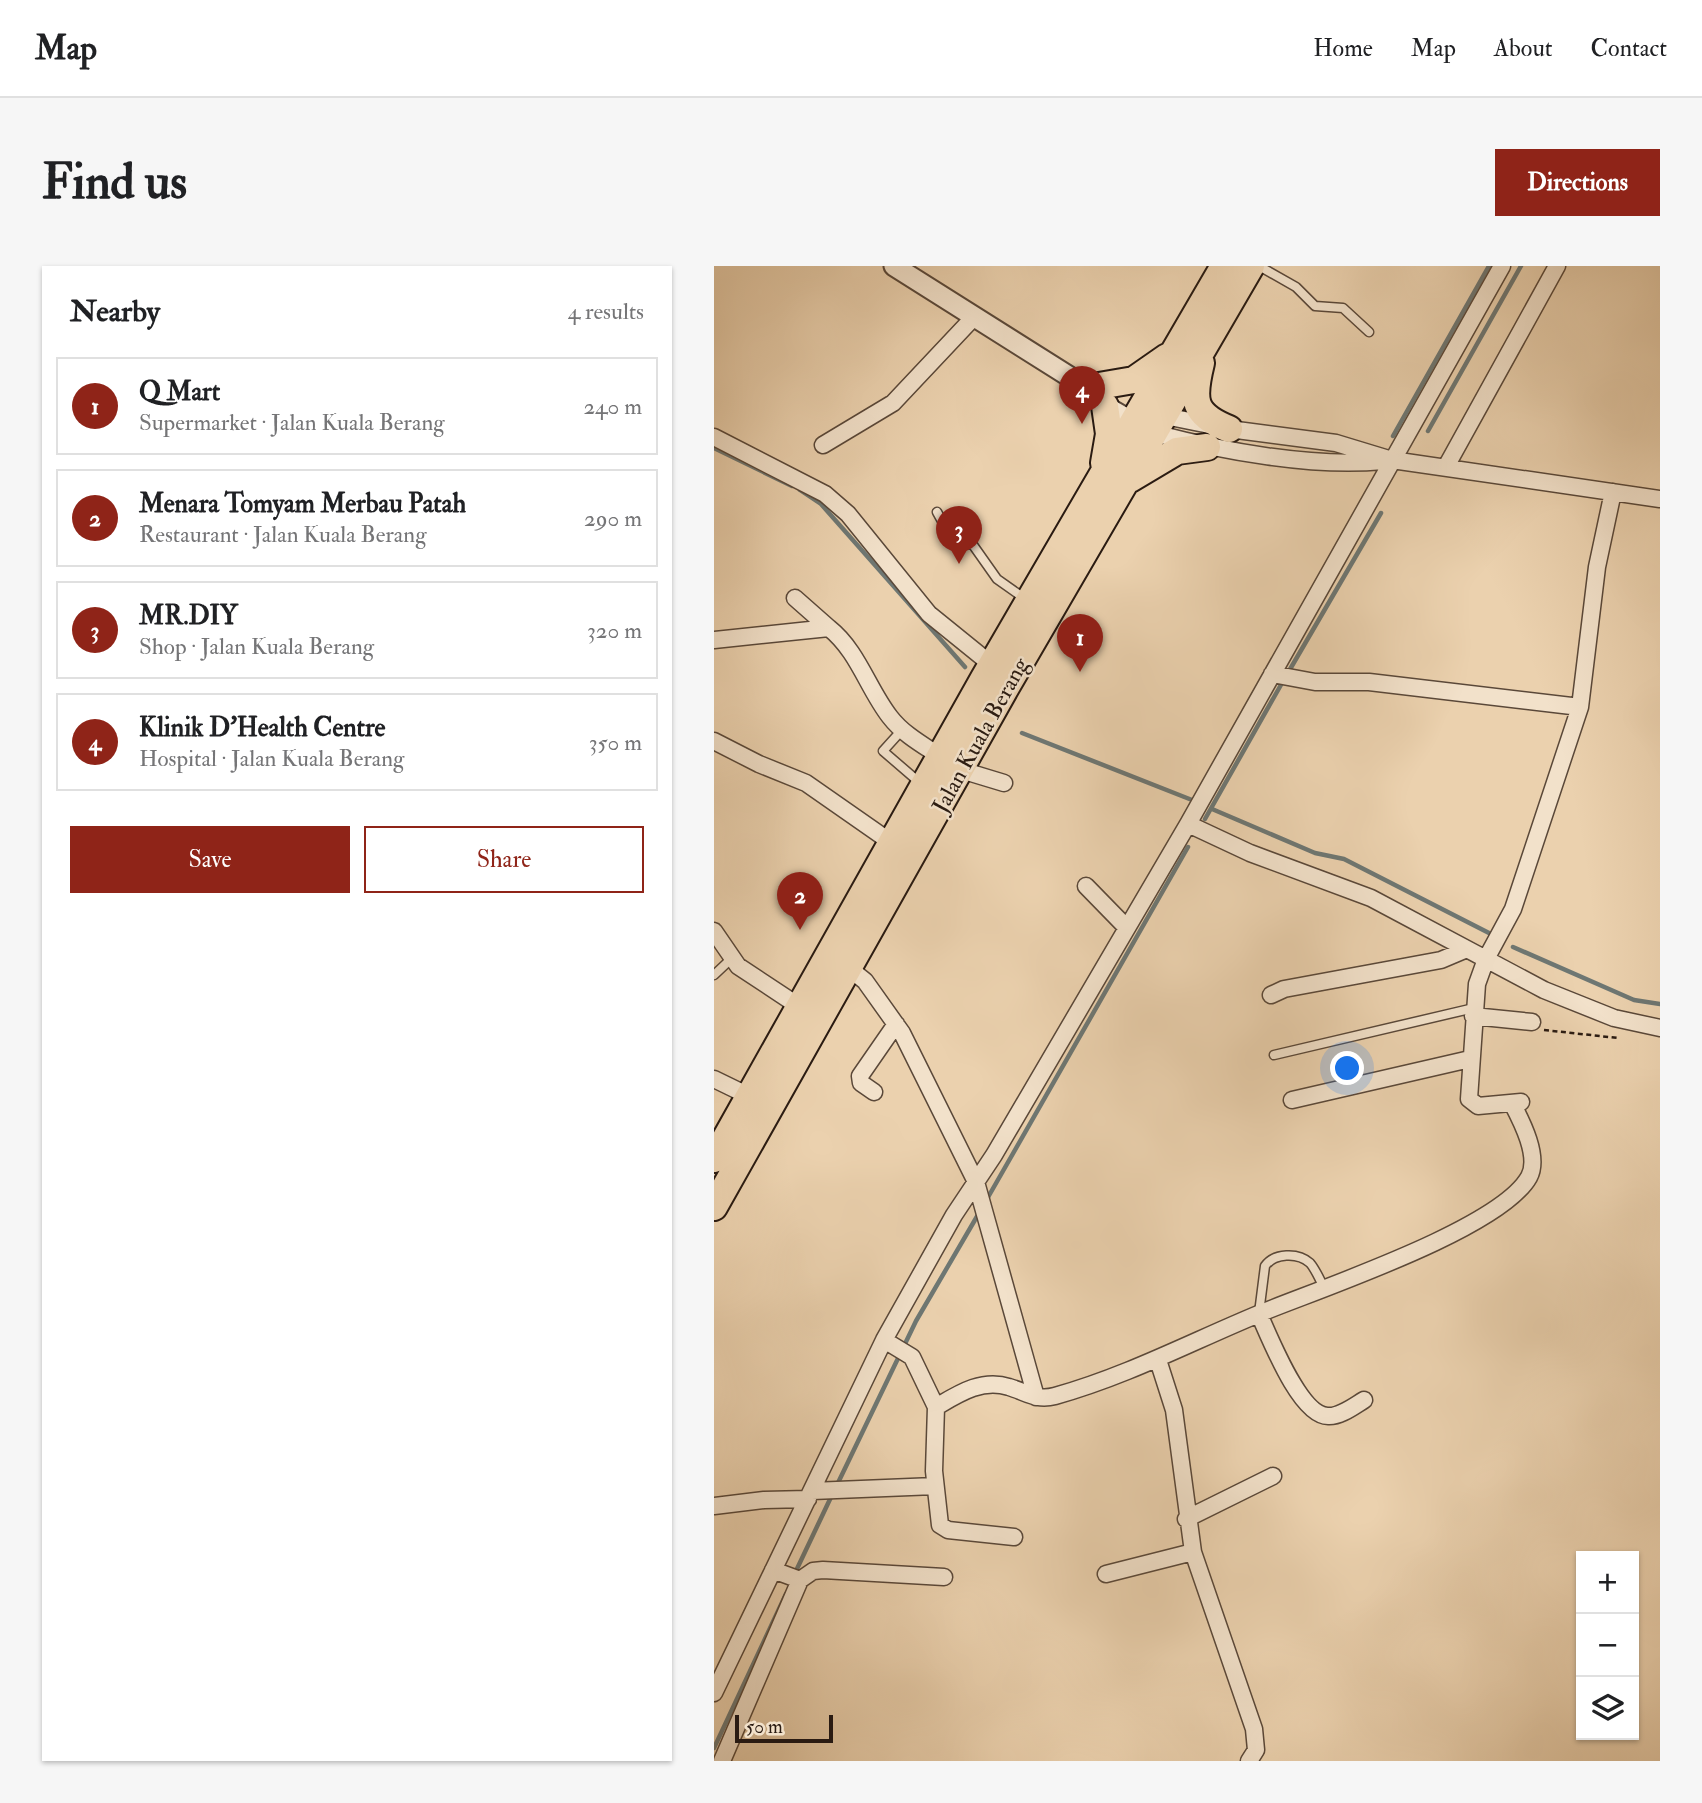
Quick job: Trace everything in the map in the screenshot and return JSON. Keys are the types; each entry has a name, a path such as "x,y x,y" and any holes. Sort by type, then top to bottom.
{"highway":[{"name":"Jalan Kuala Berang","path":"714,1159 924,786 951,763 1126,482 1177,347 1224,266"},
{"name":"Jalan Kuala Berang","path":"714,1207 850,970 951,763 992,665 1096,484 1204,351 1251,266"},
{"path":"1096,484 1108,447 1092,392 1134,380 1160,364 1177,347"},
{"path":"1204,351 1196,391 1198,409 1212,422 1229,429"},
{"path":"1126,482 1177,451 1207,447"}],"street":[{"path":"894,266 1092,392 1207,447 1351,464 1392,460 1447,465 1660,499"},
{"path":"722,1761 787,1576 821,1492 888,1342 954,1215 978,1186 1188,824 1502,266"},
{"path":"1447,465 1556,266"},
{"path":"823,445 877,414 903,395 974,317"},
{"path":"1148,421 1336,443 1392,460"},
{"path":"714,437 825,494 848,514 929,614 992,665"},
{"path":"936,1408 967,1389 994,1384 1036,1397 1057,1395 1158,1360 1259,1314 1418,1250 1509,1199 1527,1181 1534,1159 1517,1102 1484,1106 1473,1104 1468,1095 1473,1012 1477,984 1486,959 1513,909 1580,707 1597,567 1613,492"},
{"path":"794,598 839,636 890,716 902,730 951,763 1004,783"},
{"path":"714,640 829,628"},
{"path":"1272,674 1314,682 1369,682 1580,707"},
{"path":"714,741 771,770 806,783 892,844"},
{"path":"1188,824 1250,853 1361,894 1544,990 1614,1018 1660,1028"},
{"path":"1086,886 1127,929"},
{"path":"714,931 731,960 800,1007"},
{"path":"1271,995 1284,989 1441,960 1467,949"},
{"path":"850,970 865,981 897,1024 925,1074 978,1186 1036,1397"},
{"path":"1473,1012 1532,1022"},
{"path":"874,1092 861,1083 860,1076 897,1024"},
{"path":"1292,1100 1470,1059"},
{"path":"714,1079 749,1096"},
{"path":"1259,1314 1290,1378 1318,1415 1334,1416 1364,1401"},
{"path":"888,1342 912,1357 936,1408 935,1486 938,1521 942,1528 1014,1537"},
{"path":"1158,1360 1174,1410 1192,1552 1254,1729 1256,1750 1250,1761"},
{"path":"1186,1519 1273,1476"},
{"path":"714,1506 821,1492 935,1486"},
{"path":"1106,1574 1192,1552"},
{"path":"714,1693 787,1576 822,1570 944,1577"}],"lane":[{"path":"1259,266 1296,287 1315,306 1343,308 1369,332"},
{"path":"937,512 953,541 973,545 997,579 1030,601"},
{"path":"902,730 883,751 924,786"},
{"path":"714,975 731,960"},
{"path":"1274,1055 1473,1012"},
{"path":"1259,1314 1265,1266 1273,1258 1294,1256 1305,1260 1311,1264 1324,1288"}],"path":[{"path":"1532,1022 1548,1032 1618,1038"}],"waterway":[{"path":"1393,436 1489,266"},
{"path":"1428,431 1521,266"},
{"path":"714,448 792,486"},
{"path":"800,490 821,504 965,667"},
{"path":"1289,671 1381,513"},
{"path":"1205,819 1282,683"},
{"path":"1022,733 1192,800"},
{"path":"1212,809 1315,853 1344,859 1489,933"},
{"path":"987,1199 1188,847"},
{"path":"1513,947 1634,1000 1660,1004"},
{"path":"836,1487 916,1321 979,1213"},
{"path":"795,1573 832,1495"},
{"path":"714,1748 786,1594"}],"place":[{"name":"Klinik D'Health Centre","path":"1082,424"},
{"name":"MR.DIY","path":"959,564"},
{"name":"Q Mart","path":"1080,672"},
{"name":"Menara Tomyam Merbau Patah","path":"800,930"}]}
